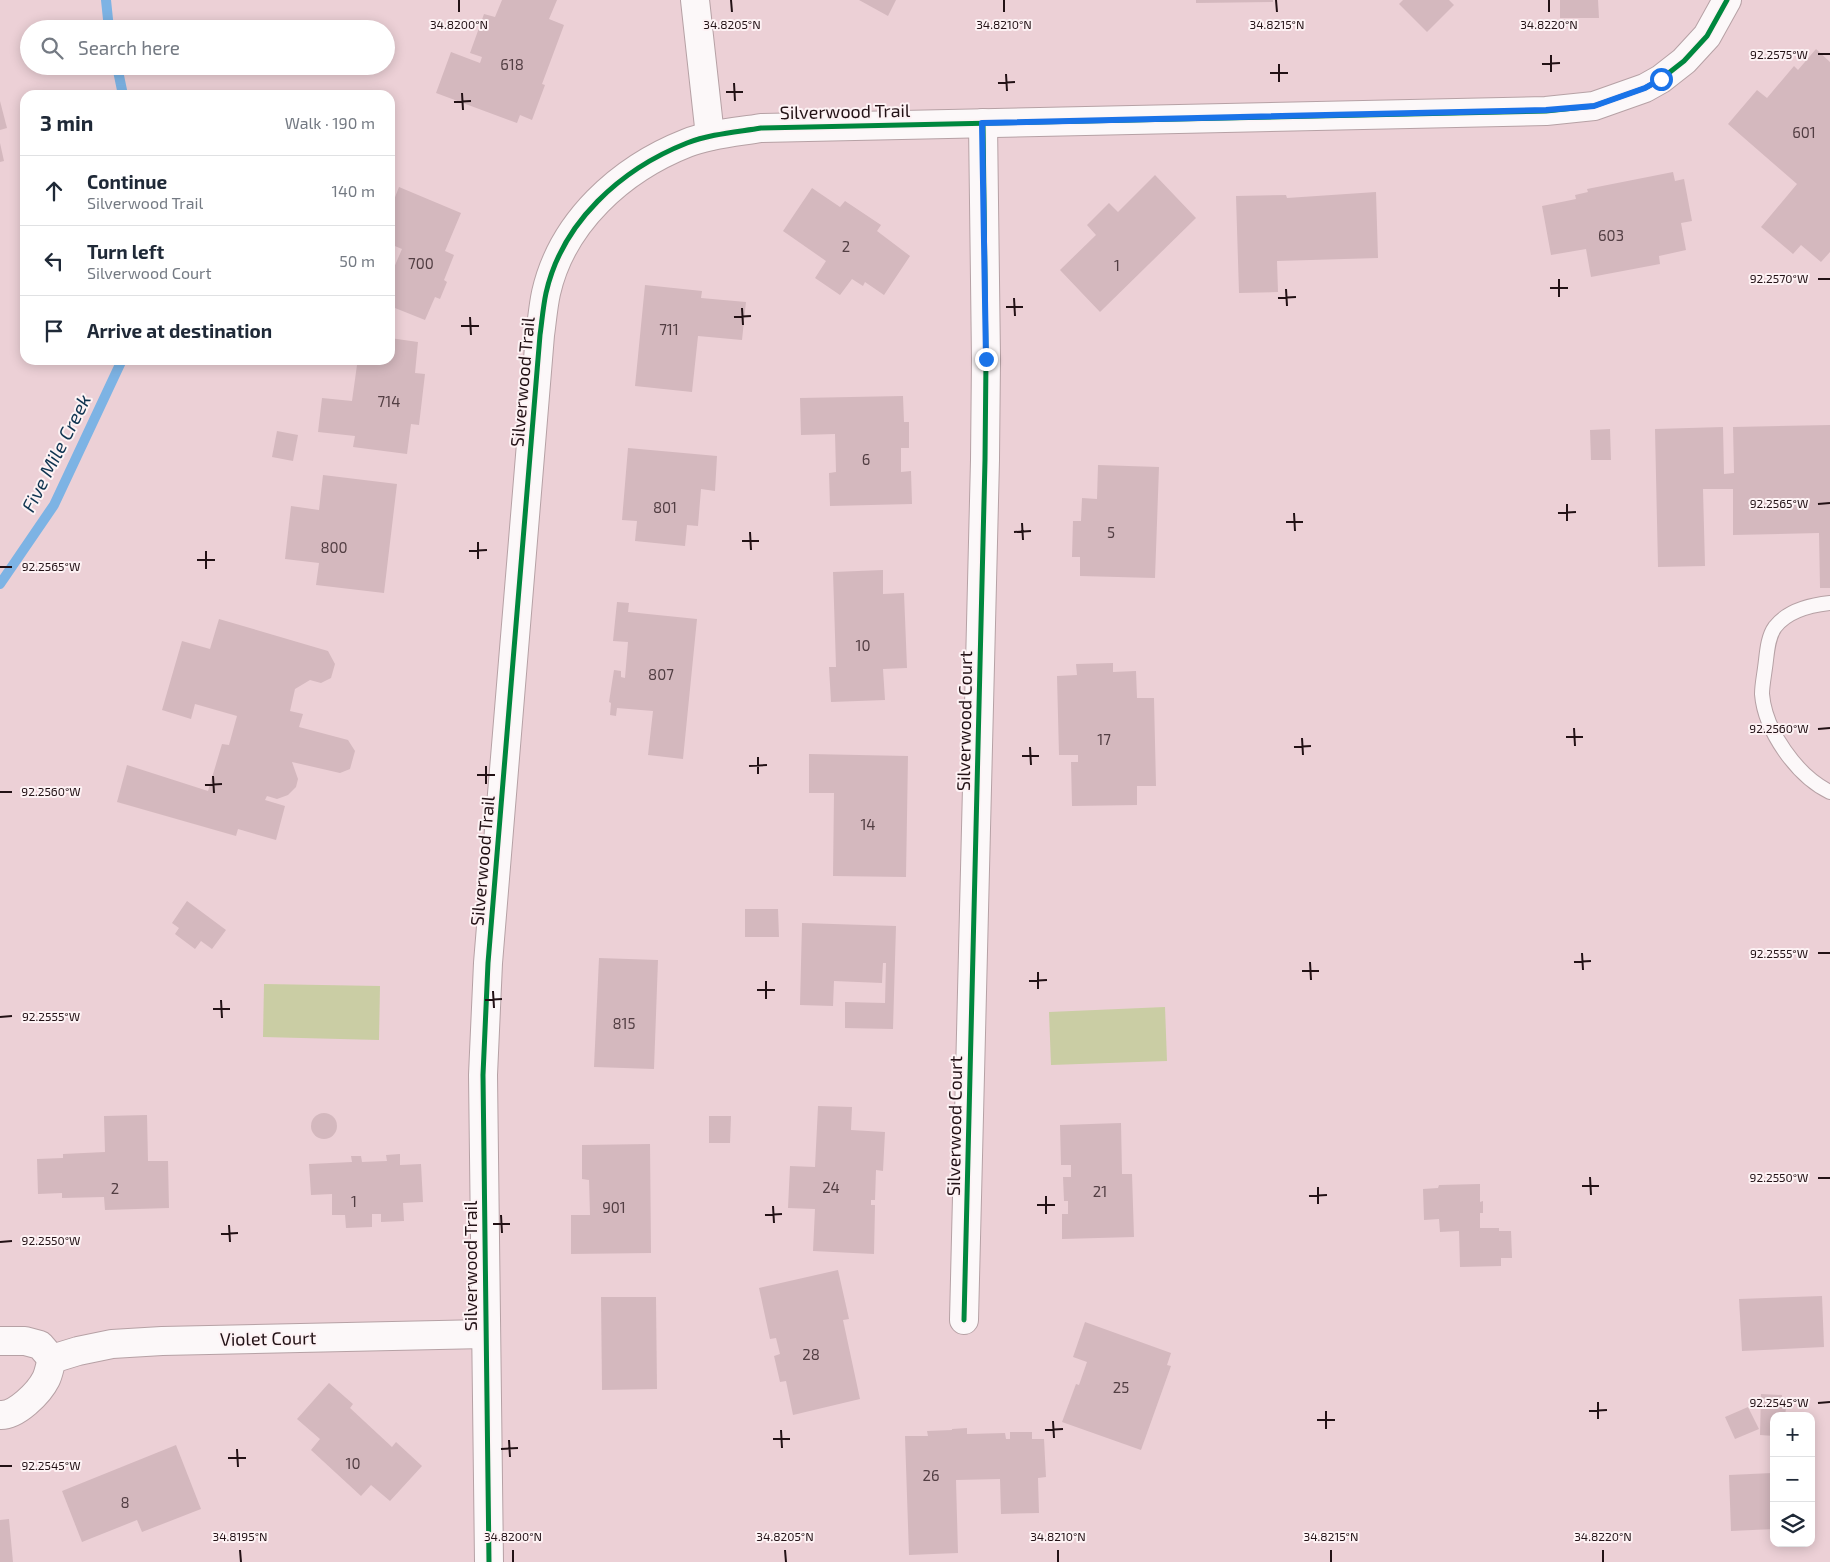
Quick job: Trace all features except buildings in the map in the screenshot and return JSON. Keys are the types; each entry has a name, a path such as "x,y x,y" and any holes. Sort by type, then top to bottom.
{"street":[{"path":"695,0 710,136"},
{"name":"Silverwood Trail","path":"489,1562 483,1075 488,963 539,345 546,292 566,242 592,206 615,184 643,164 687,143 710,136 761,128 1546,110 1594,106 1645,88 1661,79 1684,61 1707,36 1727,0"},
{"name":"Silverwood Court","path":"964,1320 985,460 986,359 982,123"},
{"name":"Violet Court","path":"52,1359 78,1351 112,1344 128,1343 485,1334"},
{"path":"0,1341 26,1341 40,1345 52,1359 46,1379 34,1395 17,1410 0,1415"}],"lane":[{"path":"1830,603 1809,605 1789,615 1775,627 1768,646 1762,694 1768,720 1779,743 1800,769 1830,792"}],"green space":[{"path":"264,984 380,986 379,1040 263,1037"},
{"path":"1165,1007 1167,1061 1051,1065 1049,1012"}],"waterway":[{"name":"Five Mile Creek","path":"106,0 108,20"},
{"name":"Five Mile Creek","path":"119,75 122,90"},
{"name":"Five Mile Creek","path":"0,584 54,505 120,365"}],"cycle path":[{"path":"489,1562 483,1075 488,963 543,309 554,267 580,221 618,183 639,167 663,154 705,137 761,128 1546,111 1594,106 1645,88 1661,79 1684,61 1707,36 1727,0"},
{"path":"964,1320 985,460 986,359 983,123"}],"route":[{"path":"986,359 982,123 1546,110 1594,106 1645,88 1661,79"}]}
